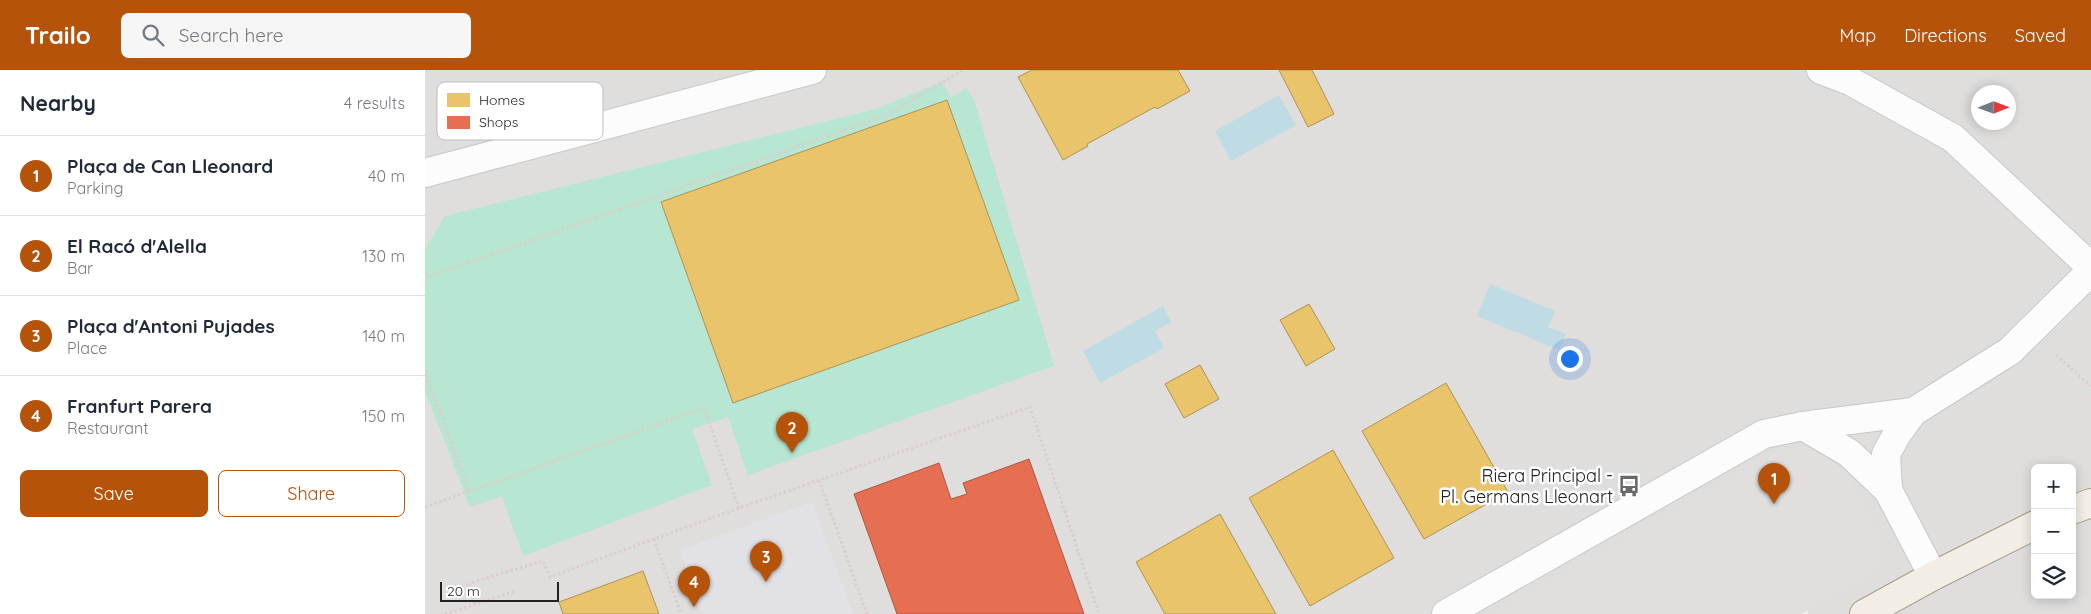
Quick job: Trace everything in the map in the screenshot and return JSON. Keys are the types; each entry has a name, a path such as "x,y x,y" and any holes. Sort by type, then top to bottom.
{"main road":[{"path":"2075,509 2091,503"},
{"path":"1865,614 1933,576 2031,528"}],"street":[{"path":"603,126 812,70"},
{"path":"1821,70 1850,81 1953,138 2091,269 2010,351 1913,412 1897,434 1886,454 1888,490"},
{"path":"425,173 549,140"},
{"path":"1446,614 1764,434 1803,426 1913,412"},
{"path":"1803,426 1849,453 1888,490 1933,576"}],"path":[{"path":"425,278 887,115 963,70"},
{"path":"2030,331 2091,386"},
{"path":"425,371 469,491"},
{"path":"475,604 468,585 476,581 543,561 549,576 1030,407 1099,614"},
{"path":"425,507 704,408 739,508"},
{"path":"819,480 867,614"},
{"path":"654,539 681,614"},
{"path":"445,614 515,591"}],"shaded area":[{"path":"425,70 2091,70 2091,614 1808,614 1808,610 1801,614 425,614"},
{"path":"1805,446 1825,452 1843,465 1881,544 1880,562 1870,575 1798,614 1494,614 1782,450"},
{"path":"812,502 853,614 702,614 680,550"}],"green space":[{"path":"942,82 951,98 966,88 974,100 1054,366 748,475 728,417 692,429 712,485 523,556 502,496 470,507 425,391 425,249 445,216 876,109"}],"water":[{"path":"1279,95 1296,125 1231,161 1215,131"},
{"path":"1490,284 1555,311 1548,327 1566,334 1559,350 1477,316"},
{"path":"1163,306 1171,322 1155,331 1164,348 1100,383 1083,351"}],"building: Homes":[{"path":"1032,70 1178,70 1190,91 1157,109 1155,107 1087,144 1088,146 1063,160 1018,77"},
{"path":"1279,70 1312,70 1334,114 1308,127"},
{"path":"947,100 1019,300 733,403 661,202"},
{"path":"1309,304 1335,349 1306,366 1280,320"},
{"path":"1200,365 1219,399 1184,418 1165,384"},
{"path":"1446,383 1508,492 1424,539 1362,431"},
{"path":"1333,450 1394,558 1310,606 1249,498"},
{"path":"1220,514 1276,614 1165,614 1136,562"},
{"path":"643,571 659,614 563,614 559,602"}],"building: Shops":[{"path":"1029,459 1084,614 897,614 854,494 939,463 951,499 967,494 963,483"}],"place":[{"name":"El Racó d'Alella","path":"792,453"},
{"name":"Riera Principal - Pl. Germans Lleonart","path":"1629,486"},
{"name":"Plaça de Can Lleonard","path":"1774,504"},
{"name":"Plaça d'Antoni Pujades","path":"766,582"},
{"name":"Franfurt Parera","path":"694,607"}]}
